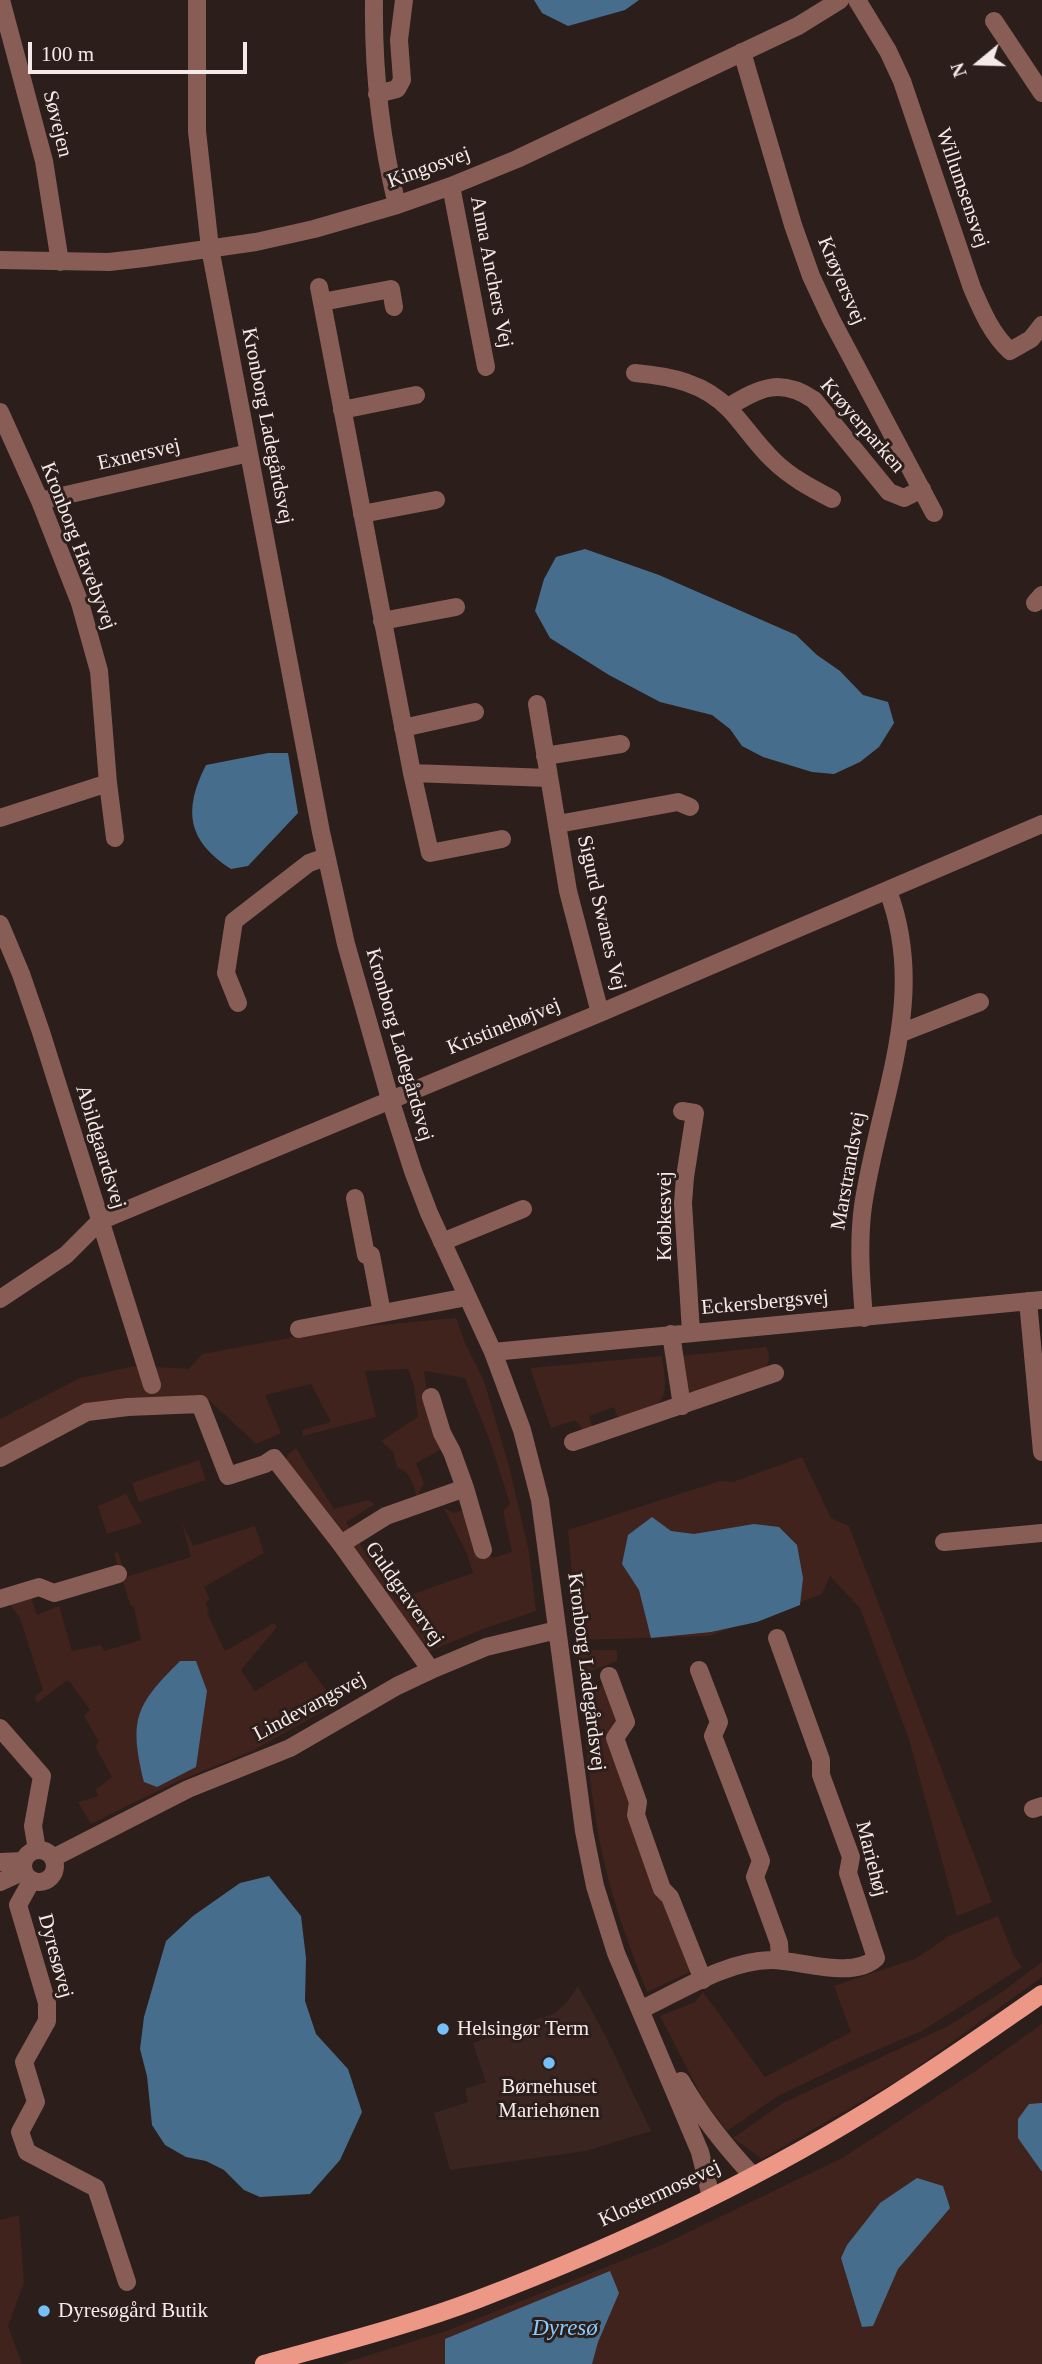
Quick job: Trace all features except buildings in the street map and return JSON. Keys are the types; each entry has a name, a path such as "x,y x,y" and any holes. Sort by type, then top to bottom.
{"main road":[{"name":"Klostermosevej","path":"264,2364 377,2333 476,2300 634,2234 711,2197 819,2139 893,2095 1042,1994"}],"street":[{"name":"Søvejen","path":"1,0 44,161 60,262"},
{"name":"Kronborg Ladegårdsvej","path":"197,0 197,131 210,248 326,857 346,944 413,1171 442,1242 493,1352 522,1430 540,1500 584,1831 595,1886 616,1952 700,2152 711,2197"},
{"path":"374,0 377,94 397,205"},
{"path":"377,94 397,89 402,80 399,40 404,0"},
{"name":"Kingosvej","path":"0,260 108,262 256,242 314,229 397,205 517,159 798,26 840,0"},
{"name":"Willumsensvej","path":"858,0 902,81 978,301 998,340 1010,351 1031,339 1042,325"},
{"path":"994,21 1042,93"},
{"name":"Krøyersvej","path":"742,52 793,225 811,276 934,513"},
{"name":"Anna Anchers Vej","path":"451,186 486,367"},
{"path":"394,307 391,289 320,295 412,773 430,853 502,839"},
{"path":"635,373 667,376 697,386 728,407 772,460 799,481 832,499"},
{"name":"Krøyerparken","path":"728,407 764,388 781,386 798,389 814,400 889,492 904,498 922,489"},
{"path":"342,410 416,395"},
{"name":"Kronborg Havebyvej","path":"0,412 40,501 80,603 99,671 115,838"},
{"name":"Exnersvej","path":"40,501 249,453"},
{"path":"362,514 436,500"},
{"path":"383,621 456,607"},
{"name":"Sigurd Swanes Vej","path":"537,704 568,891 600,1013"},
{"path":"403,728 475,712"},
{"path":"545,756 621,744"},
{"path":"412,773 549,778"},
{"path":"0,818 108,783"},
{"name":"Sigurd Swanes Vej","path":"558,824 678,802 690,807"},
{"name":"Kristinehøjvej","path":"0,1298 66,1255 100,1221 600,1013 1042,824"},
{"path":"238,1003 226,973 234,921 309,863 326,857"},
{"name":"Marstrandsvej","path":"864,1318 859,1244 863,1208 870,1164 901,1033 905,978 903,947 888,891"},
{"name":"Abildgaardsvej","path":"0,924 21,974 152,1385"},
{"path":"901,1033 980,1002"},
{"name":"Købkesvej","path":"682,1111 695,1113 683,1203 691,1332"},
{"path":"355,1198 366,1255 371,1255 382,1313"},
{"path":"442,1242 523,1209"},
{"path":"299,1329 467,1297"},
{"path":"1035,1300 1042,1450"},
{"name":"Eckersbergsvej","path":"493,1352 1035,1300"},
{"path":"671,1334 682,1406"},
{"path":"573,1442 775,1373"},
{"path":"431,1397 442,1433 465,1488 483,1550"},
{"name":"Guldgravervej","path":"0,1458 87,1412 200,1404 228,1476 265,1464 274,1458 341,1544 431,1670"},
{"name":"Guldgravervej","path":"341,1544 386,1516 465,1488"},
{"path":"944,1542 1042,1533"},
{"path":"0,1599 40,1587 54,1593 118,1574"},
{"name":"Lindevangsvej","path":"0,1882 188,1789 290,1748 397,1686 431,1670 486,1647 557,1630"},
{"name":"Mariehøj","path":"640,2010 735,1965 780,1960 824,1968 869,1965 876,1958 848,1873 851,1857 821,1775 821,1760 777,1638"},
{"path":"699,1670 719,1722 713,1736 761,1861 755,1877 779,1943 780,1960"},
{"path":"609,1676 626,1722 615,1738 638,1802 636,1815 657,1877 674,1906 703,1980"},
{"path":"0,1728 42,1776 33,1826 34,1864 0,1863"},
{"name":"Dyresøvej","path":"34,1864 18,1905 47,2003 47,2021 24,2062 36,2102 20,2132 27,2152 96,2188 127,2282"},
{"name":"Kronborg Ladegårdsvej","path":"659,2054 671,2064 713,2131 752,2175"}],"shaded area":[{"path":"456,1318 484,1381 509,1466 529,1552 536,1611 428,1652 354,1546 358,1541 396,1600 473,1573 466,1552 444,1508 454,1513 464,1510 492,1558 512,1552 503,1511 510,1504 491,1444 465,1378 424,1371 428,1399 444,1448 416,1463 424,1483 417,1497 411,1479 397,1467 393,1452 381,1441 418,1417 414,1385 408,1369 365,1371 376,1417 303,1436 302,1430 331,1422 311,1384 265,1395 281,1433 256,1444 207,1398 88,1404 0,1450 0,1419 80,1378 134,1366 189,1369 202,1354 338,1329"},
{"path":"766,1347 769,1359 763,1370 693,1395 686,1389 680,1356"},
{"path":"662,1356 665,1385 660,1400 645,1409 618,1418 614,1407 589,1416 593,1428 584,1430 575,1420 551,1428 530,1368"},
{"path":"296,1448 334,1509 368,1500 375,1504 346,1522 352,1531 345,1533 285,1461 288,1454"},
{"path":"802,1457 831,1518 849,1526 992,1902 957,1916 909,1739 860,1608 830,1576 822,1594 709,1636 578,1640 568,1530 720,1481 733,1482"},
{"path":"199,1460 206,1480 139,1502 132,1483"},
{"path":"126,1494 142,1523 107,1534 98,1506"},
{"path":"182,1523 193,1546 255,1526 264,1553 204,1587 210,1600 205,1603 209,1610 207,1613 225,1651 274,1623 277,1627 241,1670 255,1691 305,1661 336,1704 252,1751 178,1781 91,1824 78,1802 99,1796 95,1790 112,1777 95,1746 99,1742 84,1716 90,1710 70,1682 66,1681 37,1703 35,1697 43,1690 20,1618 9,1603 31,1597 37,1615 59,1606 72,1651 101,1645 104,1651 141,1640 134,1608 130,1604 114,1554 118,1552 126,1577 191,1557"},
{"path":"576,1650 617,1650 617,1661 588,1672 594,1684 604,1686 617,1718 606,1739 631,1806 626,1813 657,1897 665,1901 692,1971 647,1992 615,1904 601,1846"},
{"path":"998,1916 1014,1956 1022,1967 922,2031 778,2096 727,2131 704,2101 660,2016 695,2002 703,1992 765,2077 851,2032 834,1986 915,1959 949,1936"},
{"path":"1042,1962 1042,1977 905,2076 762,2159 733,2138 783,2103 948,2026 1002,1992"},
{"name":"Børnehuset Mariehønen","path":"578,1986 651,2131 586,2151 450,2170 434,2113 468,2102 465,2089 486,2082 473,2043 555,2013"},
{"path":"1042,2024 1042,2364 341,2364 449,2330 664,2244 844,2157"},
{"path":"19,2215 24,2283 8,2326 22,2364 0,2364 0,2220"}],"water":[{"path":"534,0 639,0 625,10 568,26 542,13"},
{"path":"585,549 659,575 796,635 817,655 840,671 863,695 888,702 894,723 879,747 860,762 834,774 812,772 763,757 742,746 730,729 712,715 660,702 609,675 550,638 535,611 544,579 556,557"},
{"path":"268,753 288,753 298,813 248,866 231,869 205,847 198,836 193,823 194,796 206,765"},
{"path":"652,1517 671,1531 694,1534 754,1524 779,1527 797,1545 803,1578 800,1605 757,1622 711,1632 651,1638 639,1590 622,1564 628,1535"},
{"path":"180,1661 196,1661 207,1691 196,1767 157,1787 144,1782 139,1761 137,1728 145,1702"},
{"path":"269,1876 301,1916 306,1958 305,2001 316,2034 348,2069 362,2112 340,2160 310,2194 260,2197 244,2190 224,2170 206,2161 186,2157 165,2145 152,2125 147,2076 140,2049 144,2017 166,1941 193,1916 240,1883"},
{"path":"1042,2103 1042,2172 1018,2138 1018,2119 1029,2104"},
{"path":"917,2178 943,2186 950,2208 898,2269 873,2326 862,2327 841,2258 847,2245 880,2203"},
{"name":"Dyresø","path":"610,2271 619,2293 598,2342 592,2364 445,2364 445,2339"}],"place":[{"name":"Helsingør Term","path":"443,2029"},
{"name":"Børnehuset Mariehønen","path":"549,2063"},
{"name":"Dyresøgård Butik","path":"44,2311"}]}
